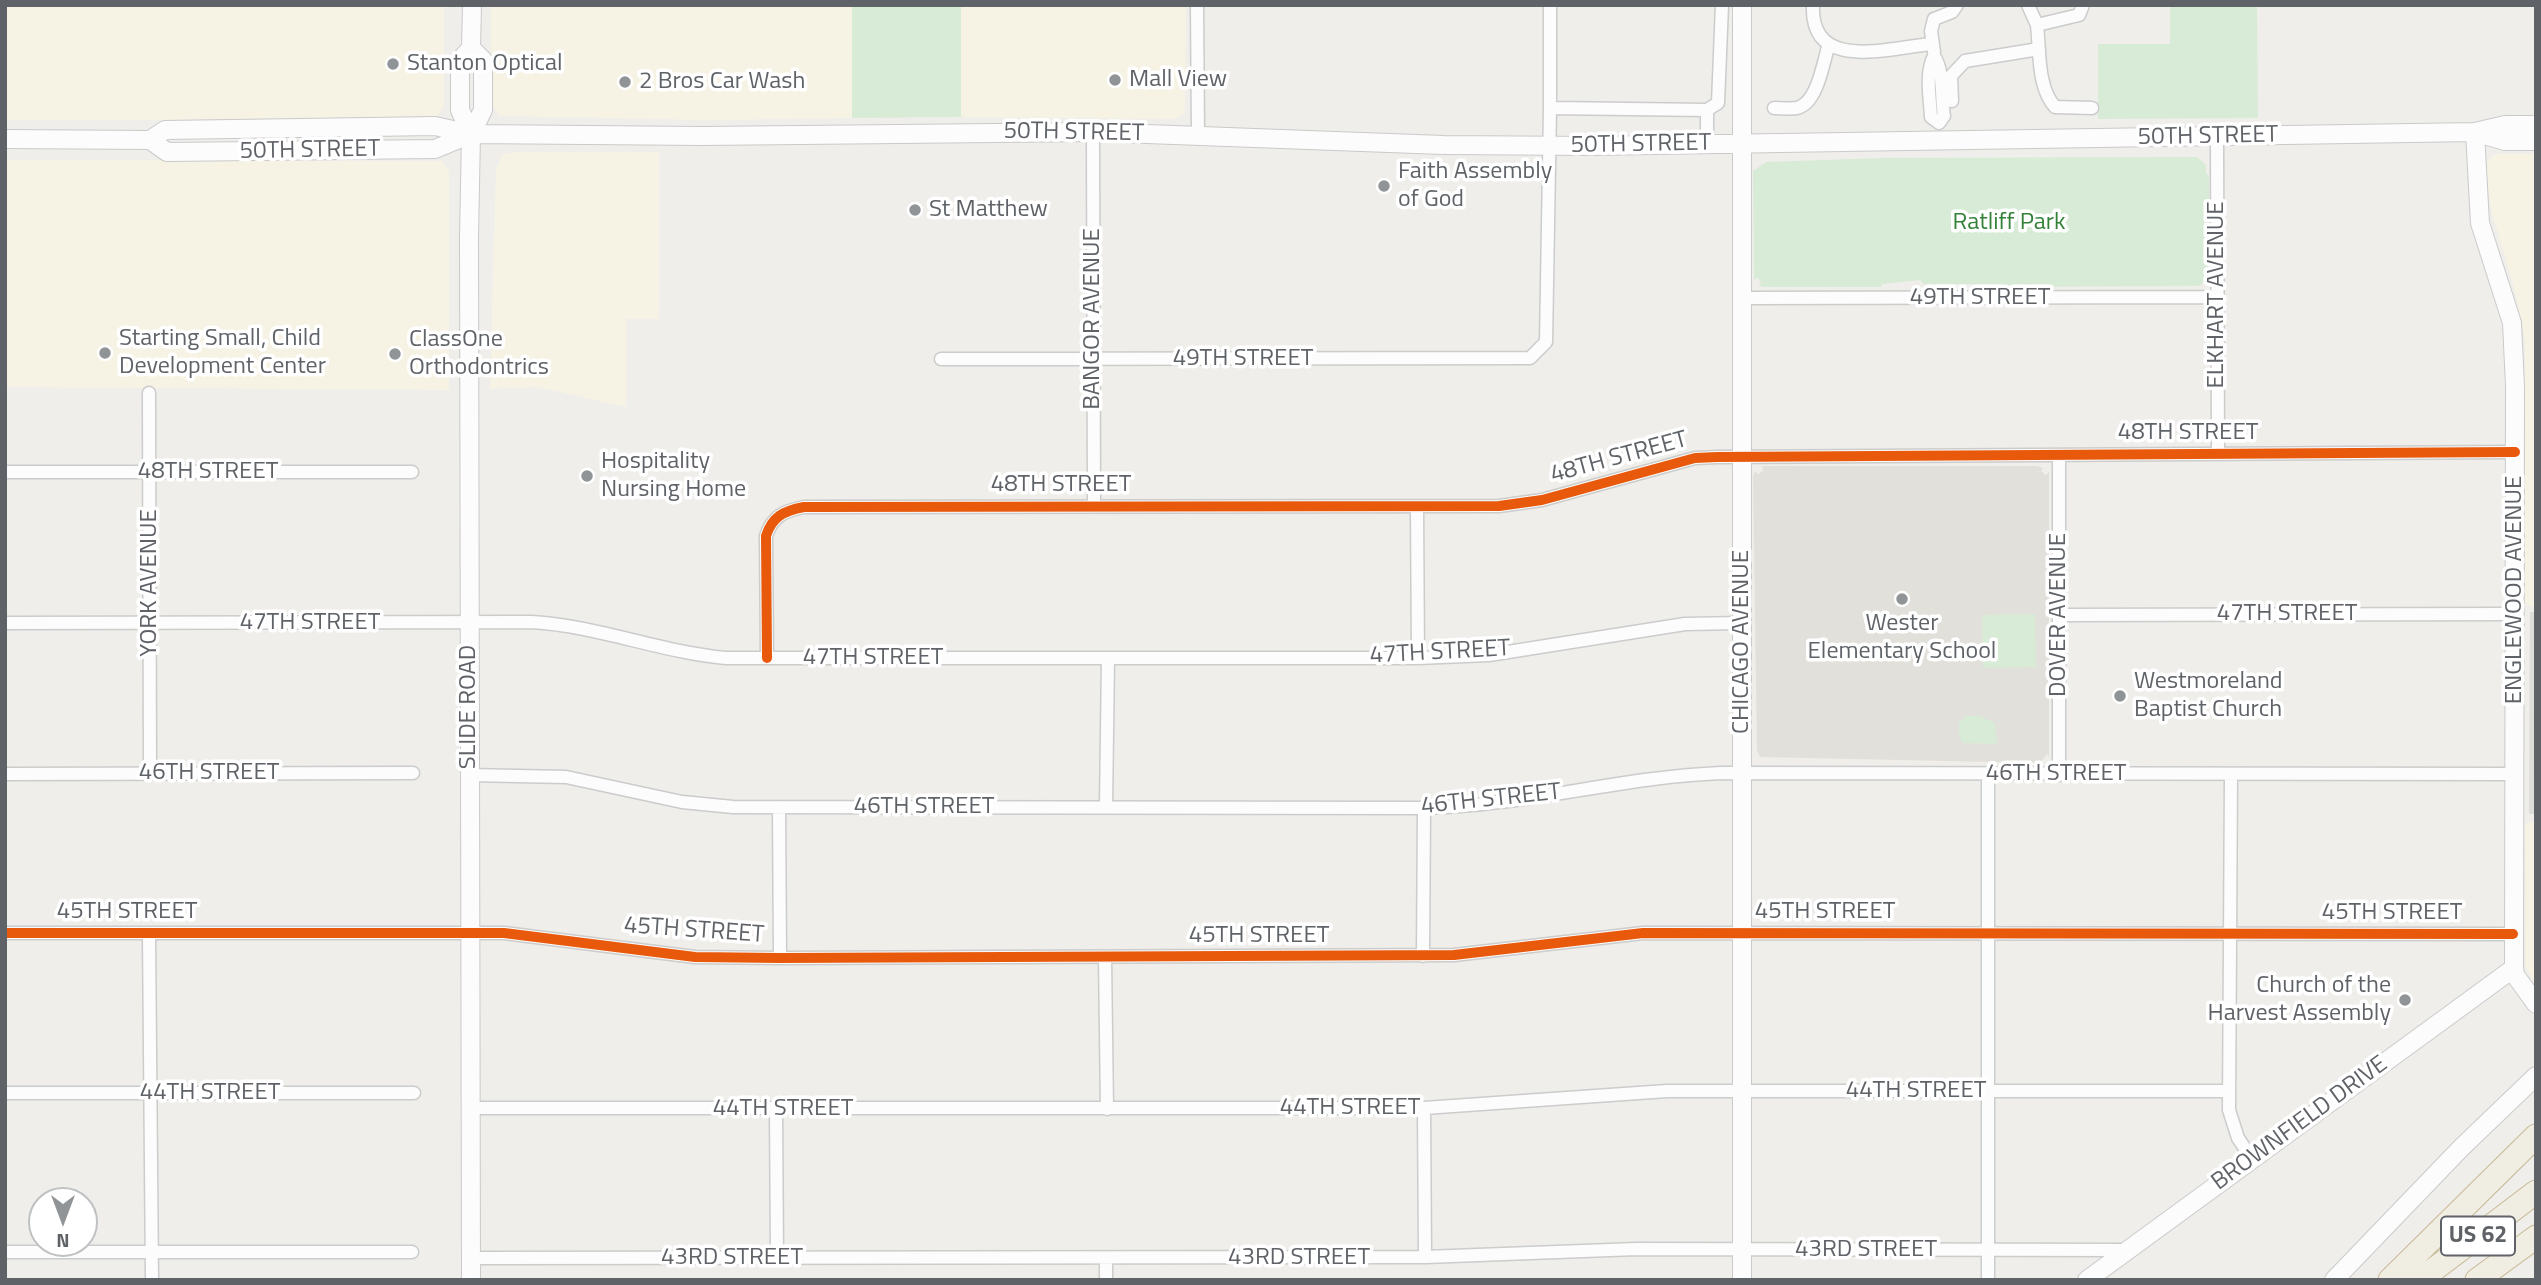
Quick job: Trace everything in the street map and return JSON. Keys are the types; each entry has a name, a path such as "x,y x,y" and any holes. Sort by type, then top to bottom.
{"highway":[{"path":"2390,1280 2536,1136"},
{"name":"US 62","path":"2420,1280 2536,1192"},
{"name":"US 62","path":"2477,1280 2536,1237"}],"main road":[{"name":"SLIDE ROAD","path":"471,1280 471,134 460,110 460,60 471,48 472,5"},
{"name":"CHICAGO AVENUE","path":"1742,5 1742,1280"},
{"name":"50TH STREET","path":"5,139 150,140 165,130 435,125 471,134 702,136 1093,132 1547,146 2475,132 2505,125 2536,125"},
{"name":"50TH STREET","path":"2475,132 2505,141 2536,141"},
{"name":"ENGLEWOOD AVENUE","path":"2475,132 2480,223 2512,323 2515,452 2514,968 2515,975 2536,1004"},
{"name":"50TH STREET","path":"150,140 167,152 435,149 471,134"},
{"name":"BROWNFIELD DRIVE","path":"2087,1280 2514,968"},
{"path":"2334,1280 2461,1148 2536,1076"}],"street":[{"path":"1197,5 1198,135"},
{"path":"1547,146 1550,108 1550,5"},
{"path":"1550,108 1707,110 1718,103 1722,5"},
{"path":"1813,5 1817,25 1829,44 1850,52 1933,50 1934,19 1952,12 1957,5"},
{"path":"2028,5 2037,25 2049,100 2056,107 2092,108"},
{"path":"2037,25 2079,15 2083,5"},
{"path":"1774,108 1798,108 1807,102 1815,88 1829,44"},
{"path":"1952,101 1951,76 1965,61 2039,50"},
{"path":"1707,110 1707,144"},
{"name":"BANGOR AVENUE","path":"1093,132 1094,506"},
{"name":"ELKHART AVENUE","path":"2217,137 2218,454"},
{"name":"49TH STREET","path":"941,359 1530,358 1546,342 1547,146"},
{"name":"49TH STREET","path":"1741,299 2218,297"},
{"name":"YORK AVENUE","path":"149,393 149,774"},
{"name":"48TH STREET","path":"767,658 766,536 771,522 778,516 804,507 1417,507 1522,504 1695,458 2515,452"},
{"name":"DOVER AVENUE","path":"2059,455 2059,775"},
{"name":"48TH STREET","path":"5,472 412,472"},
{"path":"1417,507 1418,657"},
{"name":"47TH STREET","path":"2059,615 2515,614"},
{"name":"47TH STREET","path":"5,623 561,624 699,655 767,658 1489,655 1685,624 1742,623"},
{"path":"1106,807 1108,657"},
{"name":"46TH STREET","path":"5,774 413,773"},
{"path":"2231,774 2229,1091 2232,1125 2252,1159"},
{"name":"46TH STREET","path":"469,775 566,776 704,806 1424,808 1489,805 1680,775 2514,774"},
{"path":"1988,775 1988,1280"},
{"path":"779,807 780,958"},
{"path":"1423,956 1424,808"},
{"name":"45TH STREET","path":"5,933 469,933 545,937 695,957 780,958 1423,956 1497,951 1643,933 2513,934"},
{"path":"149,933 152,1280"},
{"path":"1105,958 1107,1109"},
{"name":"44TH STREET","path":"470,1108 1424,1108 1620,1093 2229,1091"},
{"name":"44TH STREET","path":"5,1093 414,1093"},
{"path":"1424,1108 1425,1257"},
{"path":"776,1109 777,1258"},
{"name":"43RD STREET","path":"471,1258 1425,1257 1636,1249 2128,1250"},
{"path":"5,1252 412,1252"},
{"path":"1106,1258 1106,1280"}],"shaded area":[{"path":"5,5 444,5 444,107 438,115 428,119 5,120"},
{"path":"491,5 852,5 852,118 710,120 500,116 491,104"},
{"path":"961,5 1186,5 1185,112 1176,119 961,117"},
{"path":"514,152 659,152 659,319 626,319 626,407 538,387 490,389 496,169 502,155"},
{"path":"2495,154 2536,154 2536,606 2528,606 2525,601 2525,339 2515,291 2491,209 2485,164"},
{"path":"5,160 442,161 449,171 449,390 5,387"},
{"name":"Wester Elementary School","path":"1762,466 2037,466 2043,468 2041,471 2046,475 2049,472 2049,757 2047,754 2040,763 1760,757 1757,751 1753,476 1755,471 1758,474 1763,471"},
{"path":"2530,612 2536,612 2536,814 2529,814"},
{"path":"2536,822 2536,986 2526,967 2525,824"}],"green space":[{"path":"852,5 961,5 961,117 852,118"},
{"path":"2170,5 2257,5 2258,118 2098,119 2098,44 2170,44"},
{"name":"Ratliff Park","path":"2197,157 2206,165 2206,174 2209,175 2209,220 2204,221 2204,227 2209,228 2209,275 2200,286 1987,287 1987,284 1924,284 1920,280 1882,284 1881,287 1764,287 1759,286 1761,283 1758,278 1754,280 1753,171 1766,162 1883,158"},
{"path":"2035,614 2036,667 1983,668 1982,615"},
{"path":"1967,716 1980,716 1995,723 1997,744 1963,743 1959,735 1959,723"}],"cycle path":[{"path":"767,658 766,536 779,516 804,507 1499,506 1542,500 1695,458 2515,452"},
{"path":"5,933 504,933 695,957 780,958 1454,955 1643,933 2513,934"}],"place":[{"name":"Stanton Optical","path":"393,64"},
{"name":"Mall View","path":"1115,80"},
{"name":"2 Bros Car Wash","path":"625,82"},
{"name":"Faith Assembly of God","path":"1384,186"},
{"name":"St Matthew","path":"915,210"},
{"name":"Starting Small, Child Development Center","path":"105,353"},
{"name":"ClassOne Orthodontrics","path":"395,354"},
{"name":"Hospitality Nursing Home","path":"587,476"},
{"name":"Wester Elementary School","path":"1902,599"},
{"name":"Westmoreland Baptist Church","path":"2120,696"},
{"name":"Church of the Harvest Assembly","path":"2405,1000"}]}
